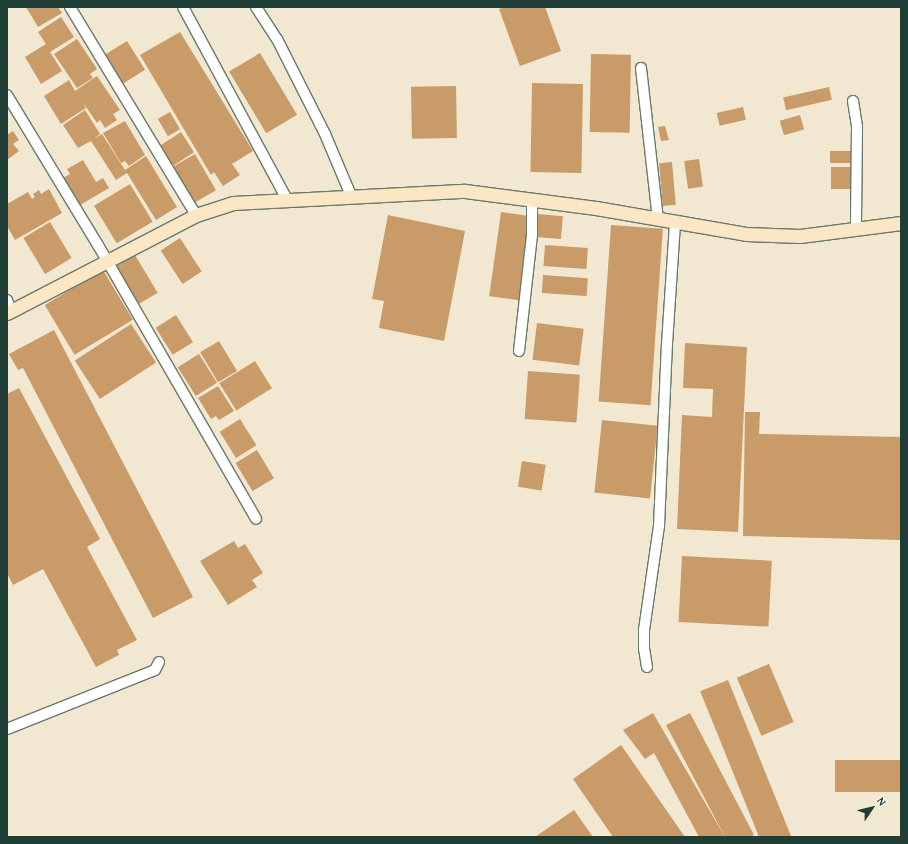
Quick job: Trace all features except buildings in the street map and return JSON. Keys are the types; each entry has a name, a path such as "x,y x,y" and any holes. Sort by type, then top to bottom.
{"street":[{"path":"70,7 196,215"},
{"path":"183,7 288,201"},
{"path":"256,7 277,39 325,134 352,198"},
{"path":"641,68 658,219"},
{"path":"7,95 107,260 256,519"},
{"path":"853,100 857,127 856,229"},
{"path":"8,308 196,215 233,203 465,191 658,219 746,234 800,236 901,223"},
{"path":"519,351 532,235 532,200"},
{"path":"647,667 644,649 644,630 659,526 667,344 675,222"},
{"path":"7,729 156,670 159,662"}]}
